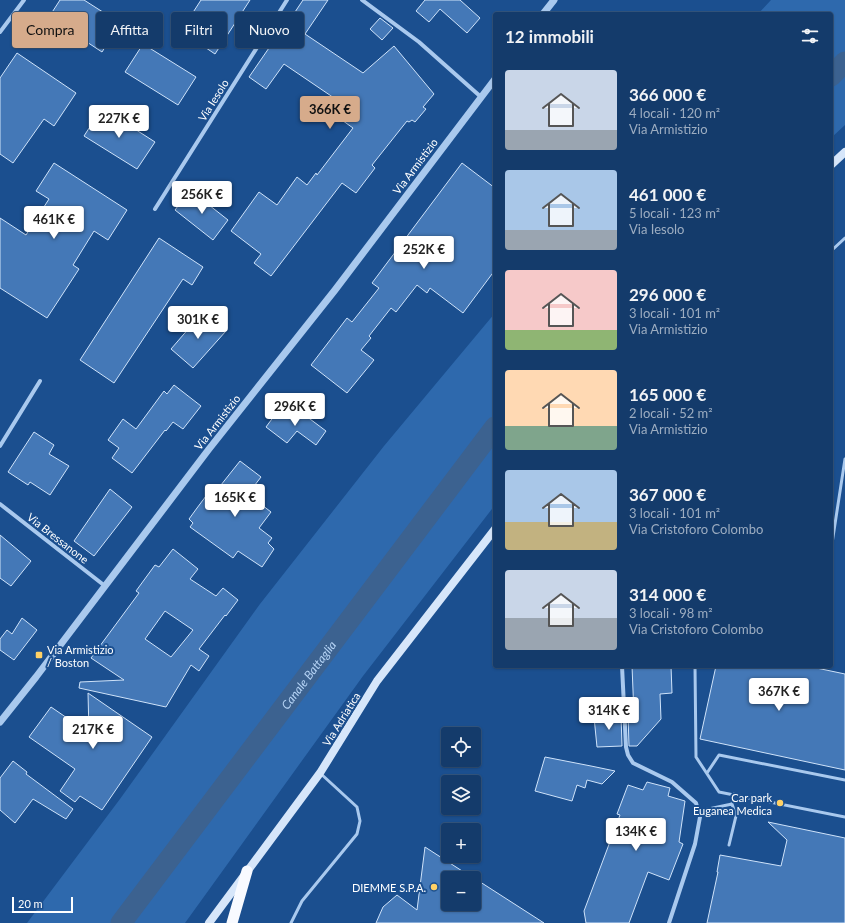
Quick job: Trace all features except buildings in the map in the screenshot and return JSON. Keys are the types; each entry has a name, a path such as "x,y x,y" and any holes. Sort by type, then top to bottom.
{"highway":[{"path":"232,923 247,871"}],"main road":[{"path":"833,163 845,152"},
{"name":"Via Adriatica","path":"209,923 320,773 377,681 493,532"}],"street":[{"path":"0,32 24,0"},
{"name":"Via Iesolo","path":"155,209 286,0"},
{"path":"362,0 419,42 481,97"},
{"path":"545,12 554,0"},
{"name":"Via Armistizio","path":"0,722 36,677 209,449 336,290 493,82"},
{"path":"0,446 40,381"},
{"name":"Via Bressanone","path":"0,504 105,586"},
{"path":"622,668 626,747 628,755 633,763 672,782 696,803 700,817 695,844 669,923"}],"lane":[{"path":"833,250 845,238"},
{"path":"833,537 845,459"},
{"path":"695,668 696,757 719,792 845,817"},
{"path":"707,773 719,755 845,780"},
{"path":"291,923 302,901 357,834 360,821 357,807 320,773"},
{"path":"729,845 736,816 732,804 734,794"},
{"path":"698,811 732,804"}],"shaded area":[{"path":"771,0 845,0 845,125 833,136 833,12 760,12"},
{"path":"493,315 493,508 363,676 185,923 27,923 120,799 260,604 384,446"}],"waterway":[{"name":"Canale Battaglia","path":"833,74 845,62"},
{"name":"Canale Battaglia","path":"121,923 493,430"}],"place":[{"name":"Via Armistizio / Boston","path":"39,655"},
{"name":"Car park Euganea Medica","path":"780,803"},
{"name":"DIEMME S.P.A.","path":"434,887"}]}
